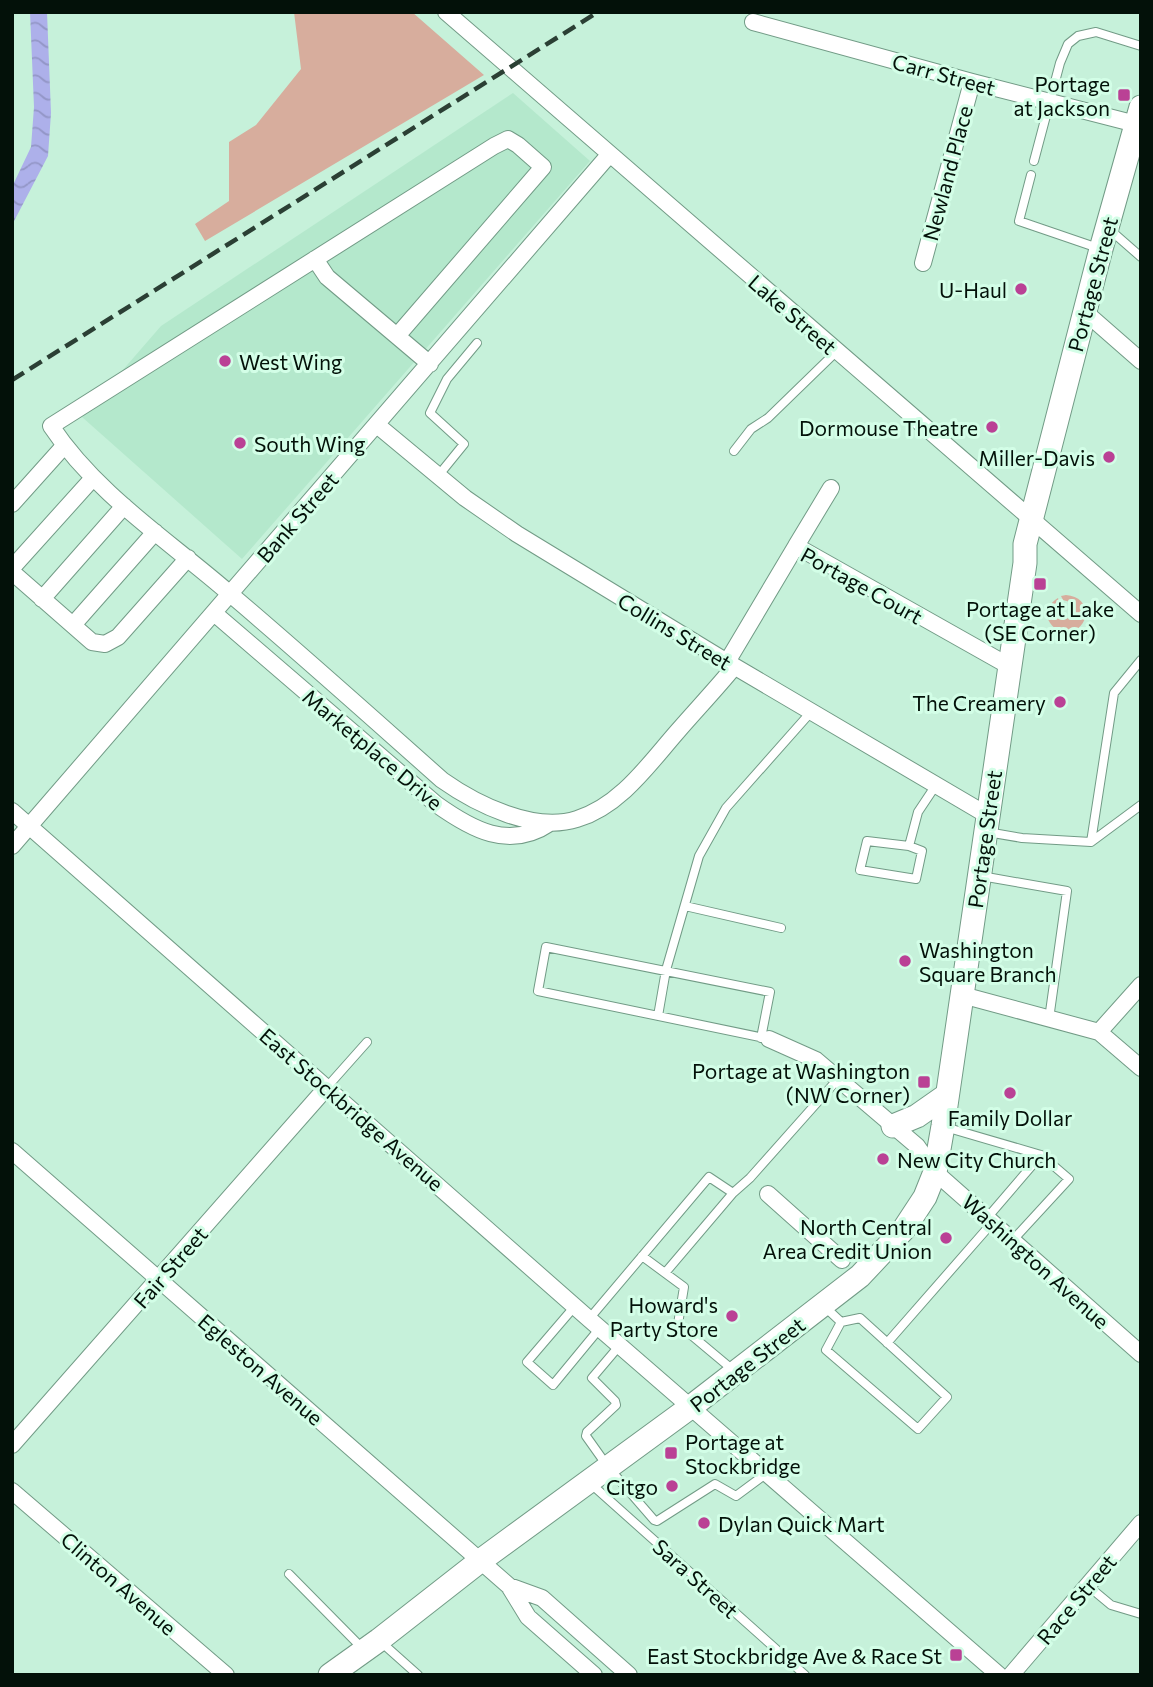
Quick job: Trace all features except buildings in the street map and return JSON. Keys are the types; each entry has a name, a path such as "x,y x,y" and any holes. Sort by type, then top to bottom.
{"main road":[{"name":"Portage Street","path":"330,1675 372,1646 480,1560 692,1406 860,1276 904,1229 925,1198 935,1172 943,1126 1025,562 1025,544 1104,238 1139,115"},
{"path":"893,1126 917,1116 947,1095"}],"street":[{"name":"Lake Street","path":"446,12 1141,614"},
{"name":"Carr Street","path":"753,22 1049,102 1139,115"},
{"name":"Newland Place","path":"923,263 972,82"},
{"path":"12,504 64,446 51,426 508,139 543,167 397,336"},
{"name":"Bank Street","path":"12,846 609,155"},
{"path":"315,259 327,277 430,364"},
{"path":"1085,312 1141,362"},
{"name":"Collins Street","path":"377,425 489,516 730,665 936,785 986,823"},
{"name":"Marketplace Drive","path":"64,446 93,478 124,506 230,593 451,786 480,804 504,812 550,823 576,820 596,811 617,797 635,780 730,665"},
{"path":"93,478 12,570 92,642 106,644 118,637 188,558"},
{"path":"796,546 831,488"},
{"path":"43,599 124,506"},
{"path":"73,625 155,532"},
{"name":"Portage Court","path":"730,665 796,546 1009,666"},
{"name":"Marketplace Drive","path":"214,613 436,804 464,823 492,834 522,836 536,832 550,823"},
{"name":"East Stockbridge Avenue","path":"12,811 999,1675"},
{"path":"1099,1032 1141,985"},
{"path":"962,995 1099,1032 1141,1068"},
{"name":"Washington Avenue","path":"765,1038 816,1060 917,1146 935,1172 1141,1354"},
{"name":"Fair Street","path":"12,1445 327,1087"},
{"name":"Egleston Avenue","path":"12,1151 509,1586 528,1617 594,1675"},
{"path":"768,1194 842,1259"},
{"name":"Clinton Avenue","path":"12,1491 226,1675"},
{"name":"Race Street","path":"1011,1675 1141,1522"},
{"name":"Egleston Avenue","path":"509,1586 542,1598 629,1675"}],"lane":[{"path":"1034,161 1060,62 1068,44 1077,36 1096,32 1141,46"},
{"path":"1031,176 1019,221 1104,238 1141,257"},
{"path":"438,476 464,444 430,413 447,379 477,343"},
{"path":"734,451 751,429 768,418 836,351"},
{"path":"430,364 447,379"},
{"path":"1091,842 1114,693 1141,660"},
{"path":"658,1016 666,970 699,856 726,808 811,712"},
{"path":"909,846 918,812 936,785"},
{"path":"986,823 1022,838 1091,842 1141,804"},
{"path":"867,841 909,846 922,850 916,879 860,870 867,841"},
{"path":"978,876 1067,891 1049,1019"},
{"path":"685,906 781,928"},
{"path":"546,947 666,970 770,992 765,1038 538,991 546,947"},
{"path":"327,1087 367,1042"},
{"path":"665,1273 733,1193 750,1178 838,1079"},
{"path":"943,1126 1041,1155 1069,1179 1012,1241"},
{"path":"887,1343 990,1221 1041,1155"},
{"path":"575,1306 527,1362 553,1385 642,1256 709,1177 733,1193"},
{"path":"642,1256 684,1287 678,1324 735,1372"},
{"path":"823,1305 841,1322"},
{"path":"860,1318 947,1397 918,1429 826,1350 841,1322 860,1318"},
{"path":"621,1345 592,1378 617,1402 586,1434 608,1467 654,1520 657,1521 715,1484 736,1496 768,1472"},
{"name":"Sara Street","path":"588,1481 805,1675"},
{"path":"289,1574 372,1646 418,1675"},
{"path":"1087,1585 1111,1605 1141,1614"}],"shaded area":[{"path":"294,12 412,12 484,75 205,241 195,224 229,201 229,142 256,125 301,69"},
{"path":"513,93 590,161 242,559 82,417 161,326"},
{"path":"1066,595 1081,601 1086,613 1080,626 1065,634 1050,623 1047,613 1058,598 1054,608 1056,616 1063,620 1071,617 1074,608 1061,596"}],"water":[{"path":"30,12 47,12 51,113 48,156 12,225 12,187 31,147 34,107"}],"railway":[{"path":"12,380 598,12"}],"place":[{"name":"Portage at Jackson","path":"1124,95"},
{"name":"U-Haul","path":"1021,289"},
{"name":"West Wing","path":"225,361"},
{"name":"Dormouse Theatre","path":"992,427"},
{"name":"South Wing","path":"240,443"},
{"name":"Miller-Davis","path":"1109,457"},
{"name":"Portage at Lake (SE Corner)","path":"1040,584"},
{"name":"The Creamery","path":"1060,702"},
{"name":"Washington Square Branch","path":"905,961"},
{"name":"Portage at Washington (NW Corner)","path":"924,1082"},
{"name":"Family Dollar","path":"1010,1093"},
{"name":"New City Church","path":"883,1159"},
{"name":"North Central Area Credit Union","path":"946,1238"},
{"name":"Howard's Party Store","path":"732,1316"},
{"name":"Portage at Stockbridge","path":"671,1453"},
{"name":"Citgo","path":"672,1486"},
{"name":"Dylan Quick Mart","path":"704,1523"},
{"name":"East Stockbridge Ave & Race St","path":"956,1655"}]}
